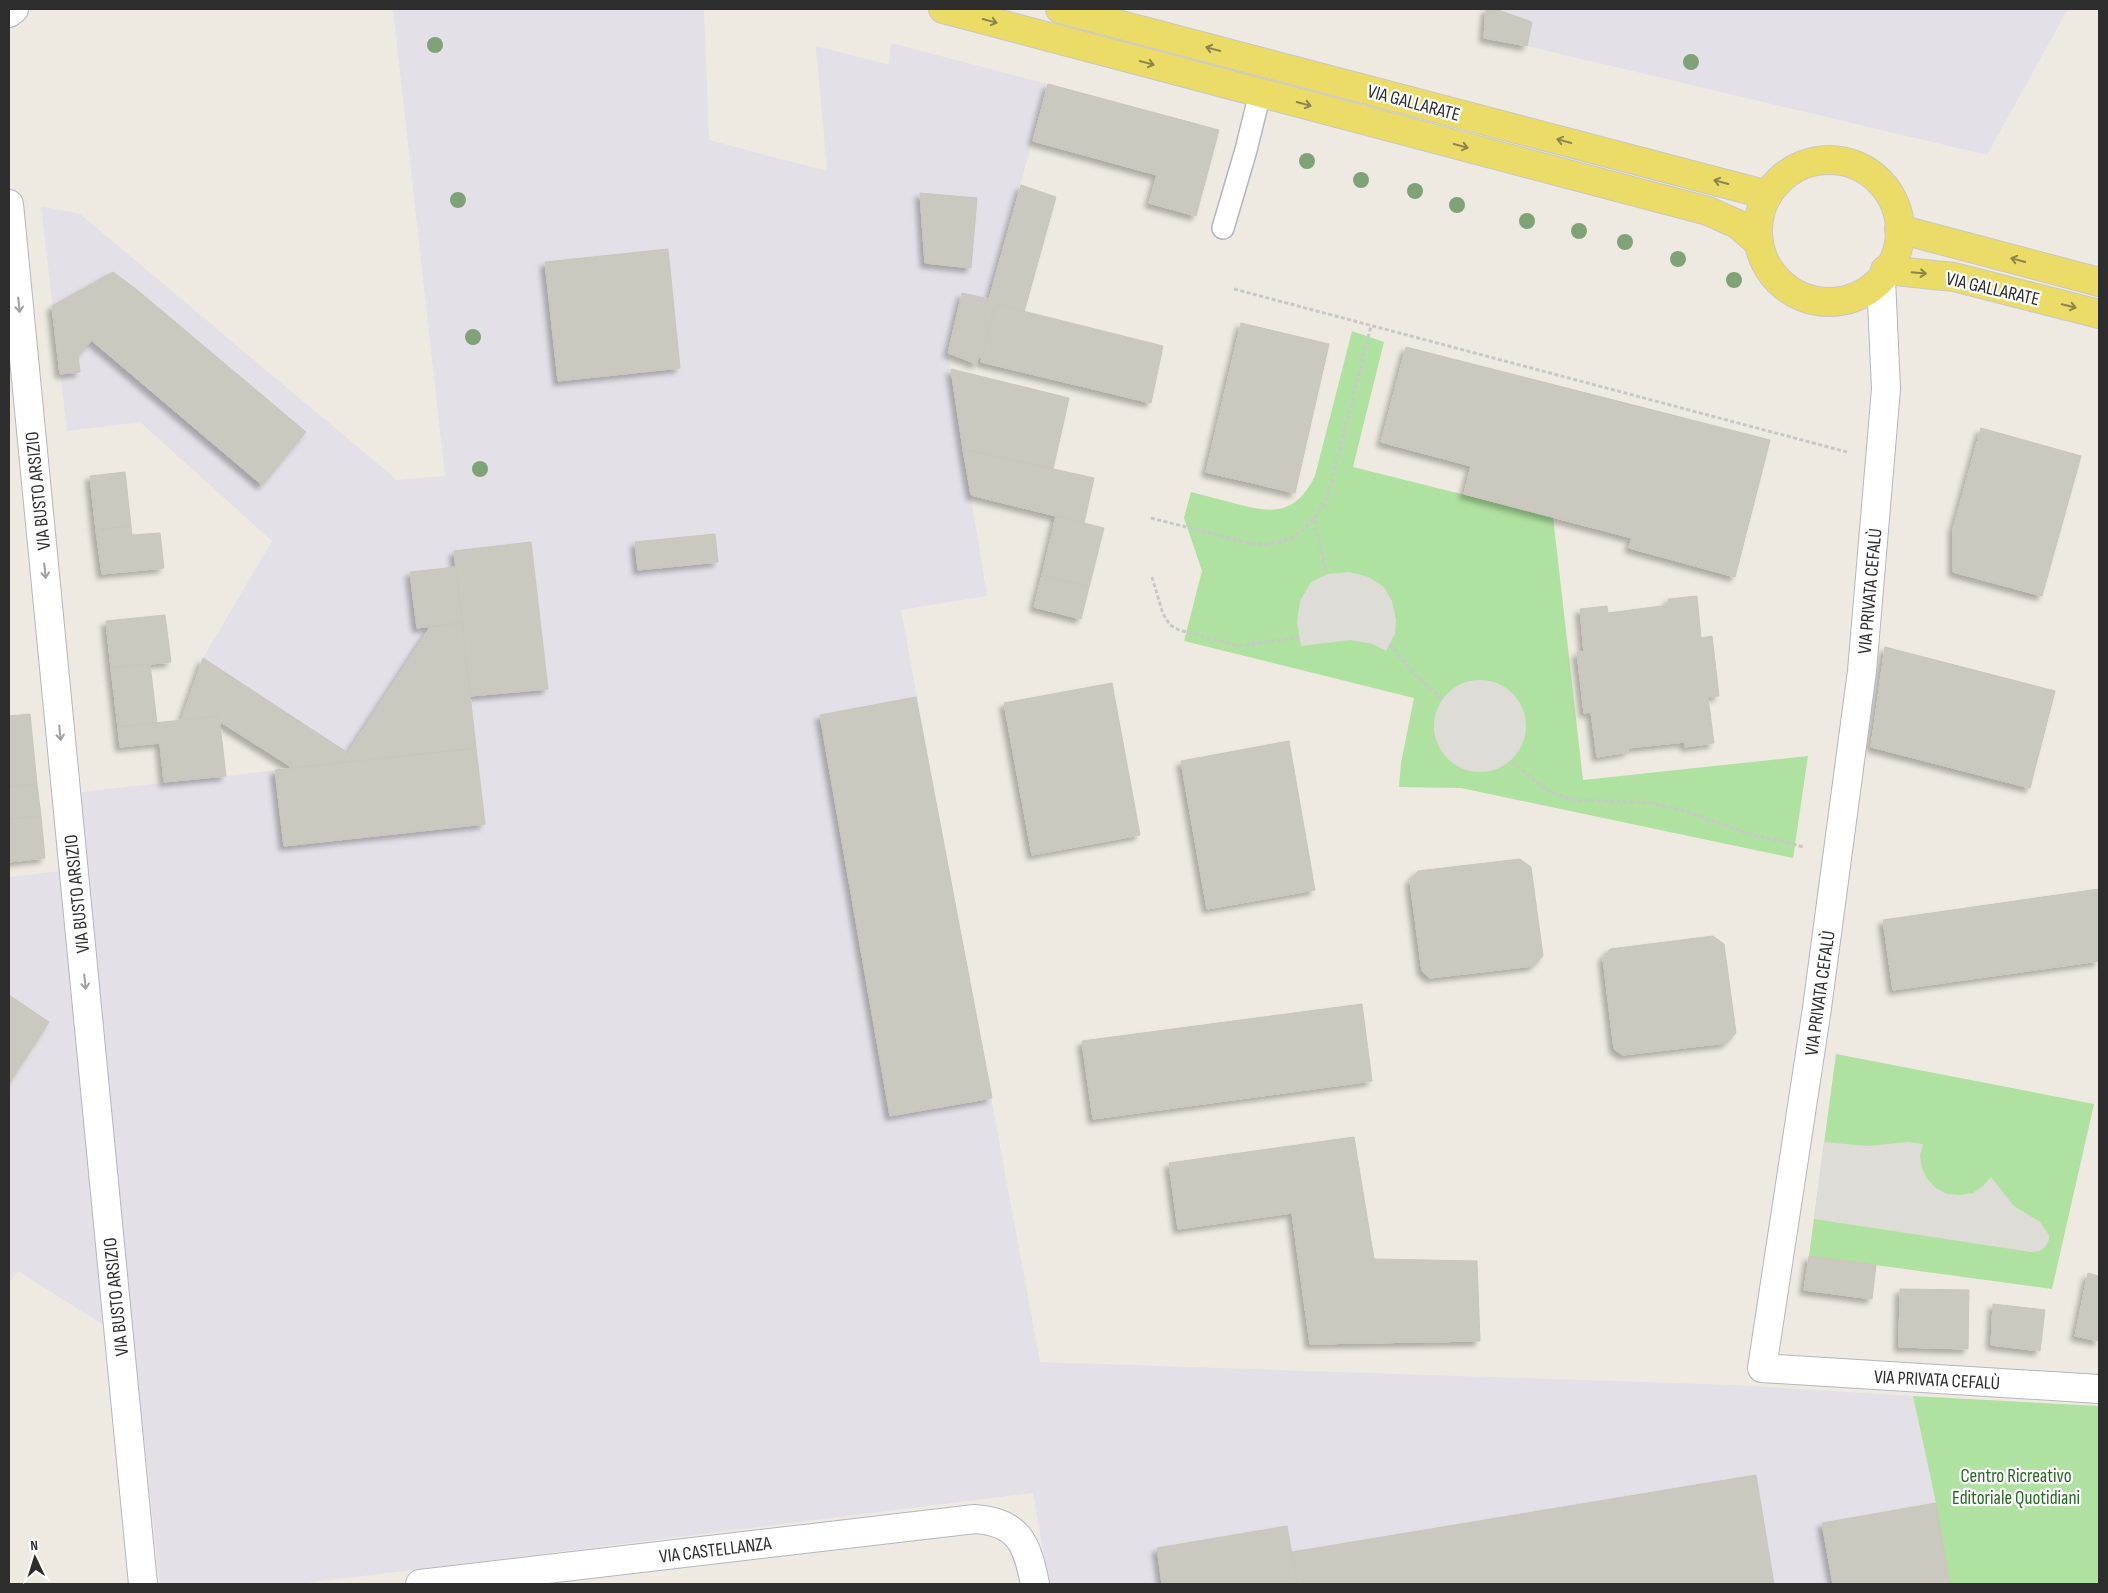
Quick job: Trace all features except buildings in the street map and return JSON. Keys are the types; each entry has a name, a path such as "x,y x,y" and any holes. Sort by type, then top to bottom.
{"main road":[{"name":"VIA GALLARATE","path":"943,9 1708,211 1736,224 1759,243"},
{"name":"VIA GALLARATE","path":"1060,9 1768,195"},
{"name":"VIA GALLARATE","path":"1830,161 1847,163 1863,170 1883,186 1896,210 1899,229 1895,256 1891,265 1868,290 1843,301 1826,302 1808,299 1793,292 1779,282 1768,267 1759,243 1760,217 1768,195 1788,174 1804,166 1830,161"},
{"name":"VIA GALLARATE","path":"1899,229 2099,282"},
{"name":"VIA GALLARATE","path":"1883,275 1954,277 2099,314"}],"street":[{"path":"9,13 14,9"},
{"name":"VIA BUSTO ARSIZIO","path":"9,204 144,1584"},
{"name":"VIA PRIVATA CEFALÙ","path":"1883,275 1886,389 1862,671 1817,1008 1762,1368 2099,1389"},
{"name":"VIA CASTELLANZA","path":"420,1584 962,1520 989,1520 1008,1528 1024,1543 1035,1584"}],"lane":[{"path":"1223,228 1246,150 1260,92"}],"path":[{"path":"1234,289 1848,452"},
{"path":"1151,518 1250,543 1268,544 1285,540 1302,531 1318,515 1328,496 1371,326"},
{"path":"1314,520 1327,574"},
{"path":"1152,577 1163,614 1170,625 1179,630 1239,646 1300,637"},
{"path":"1390,644 1422,682 1442,699"},
{"path":"1512,761 1542,787 1555,794 1575,800 1650,803 1679,809 1747,833 1838,854"}],"shaded area":[{"path":"393,9 704,9 709,140 827,171 816,46 889,65 891,43 1048,84 989,299 962,293 948,353 987,596 901,610 1040,1362 1733,1385 1913,1396 1936,1503 1950,1584 1049,1584 1033,1493 298,1584 160,1584 73,793 341,763 347,753 203,658 272,541 140,422 67,431 41,206 80,214 397,480 445,476"},
{"path":"1486,9 2068,9 1987,155 1527,46 1484,38"},
{"path":"1349,572 1369,577 1384,587 1392,601 1396,620 1395,634 1386,651 1373,644 1350,640 1301,646 1297,622 1300,601 1311,582 1327,574"},
{"path":"1471,680 1489,680 1506,687 1519,700 1526,717 1526,735 1519,752 1506,765 1489,772 1471,772 1454,765 1441,752 1434,735 1434,717 1441,700 1454,687"},
{"path":"70,870 113,1331 18,1271 9,1283 9,877"},
{"path":"1824,1142 1867,1146 1908,1142 1923,1144 1920,1156 1922,1168 1927,1179 1936,1188 1947,1194 1973,1193 1991,1177 2014,1206 2040,1222 2049,1235 2049,1240 2040,1251 2031,1252 1814,1219"}],"green space":[{"path":"1352,331 1384,342 1353,467 1553,517 1583,780 1808,756 1793,858 1461,788 1399,787 1401,763 1414,698 1184,641 1202,571 1184,518 1191,492 1250,507 1273,510 1292,504 1300,498 1308,489 1315,476"},
{"path":"1836,1054 2094,1104 2052,1289 1809,1256"},
{"name":"Centro Ricreativo Editoriale Quotidiani","path":"1913,1396 2099,1406 2099,1584 1950,1584 1936,1503"}]}
